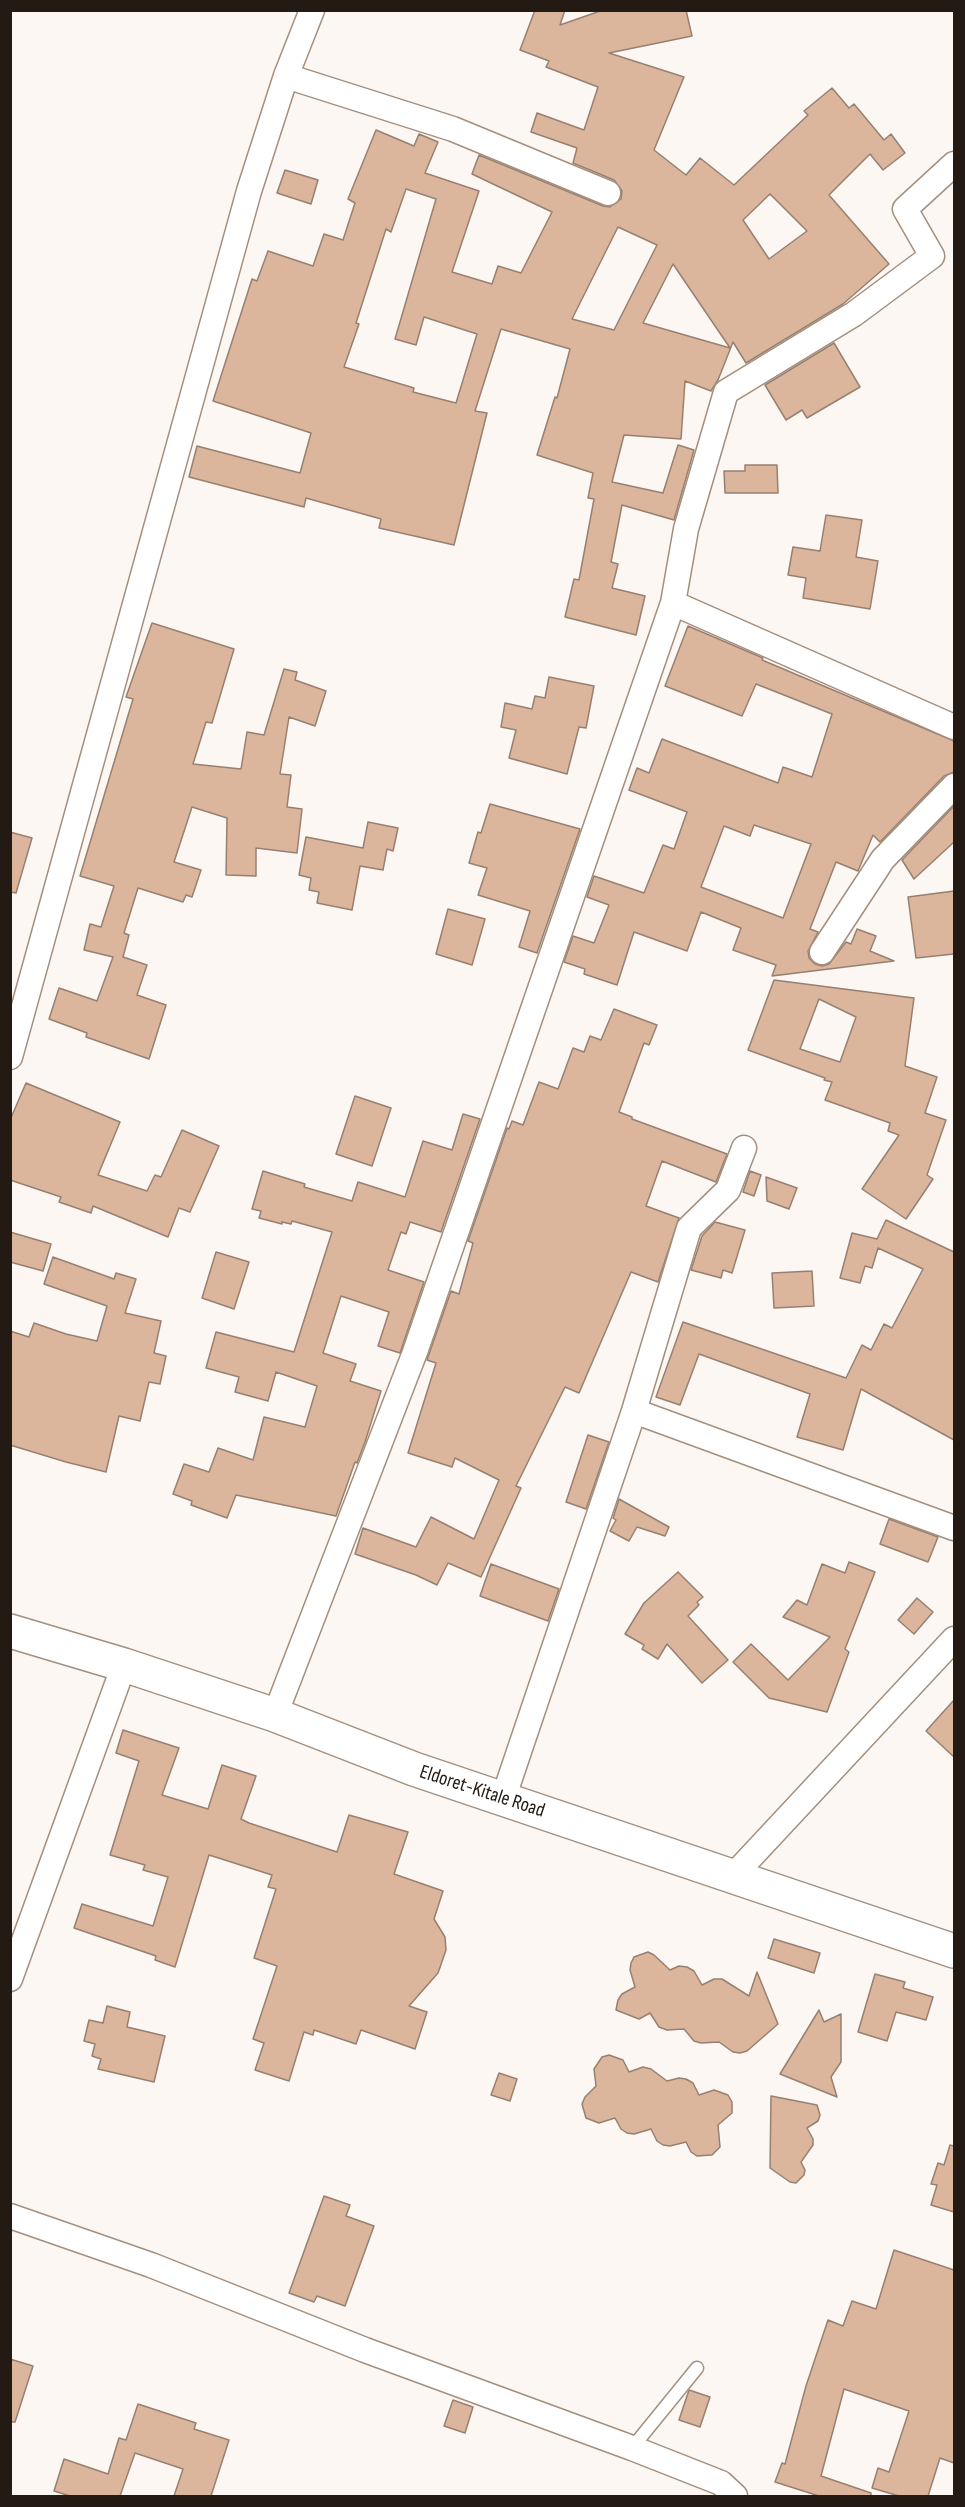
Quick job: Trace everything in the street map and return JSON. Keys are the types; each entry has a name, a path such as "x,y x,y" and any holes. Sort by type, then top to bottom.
{"highway":[{"name":"Eldoret-Kitale Road","path":"10,1631 124,1665 275,1715 414,1769 954,1951"}],"street":[{"path":"10,1056 246,202 286,76 312,10"},
{"path":"286,76 453,129 608,193"},
{"path":"275,1715 415,1352 674,603 686,529 726,392 854,314 932,256 905,209 954,164"},
{"path":"674,603 954,728"},
{"path":"822,952 883,859 954,786"},
{"path":"503,1798 634,1411 689,1228 728,1190 744,1148"},
{"path":"634,1411 954,1528"},
{"path":"733,1876 954,1639"},
{"path":"10,1980 124,1665"},
{"path":"10,2216 151,2265 365,2350 632,2448 721,2483 735,2496"}],"lane":[{"path":"632,2448 697,2368"}],"building":[{"path":"535,10 565,10 560,25 603,10 686,10 692,36 609,53 684,77 654,150 686,175 700,158 734,185 808,115 804,111 832,88 849,108 854,104 884,140 891,134 905,153 883,170 870,154 829,195 889,264 843,304 746,363 733,342 718,380 711,391 685,381 681,439 624,435 612,482 663,493 678,445 694,450 674,520 622,505 611,562 618,564 612,588 645,596 636,635 565,617 574,579 579,580 594,499 588,498 593,473 537,455 555,397 557,398 570,349 501,329 475,411 487,413 454,545 379,528 381,519 306,498 304,507 189,477 197,446 300,473 311,433 213,401 252,279 257,281 268,251 313,266 324,234 343,240 355,203 348,199 376,130 414,146 419,134 438,142 425,173 479,191 452,272 492,284 498,266 521,273 552,212 472,174 479,155 603,206 610,207 621,199 622,191 614,180 573,163 577,148 531,132 537,113 584,130 598,87 546,67 549,61 520,50","holes":["406,189 436,199 395,339 416,345 424,317 477,334 456,403 413,392 414,388 344,367 359,324 356,323 386,229 391,232","770,194 807,231 769,259 743,220","618,227 657,245 614,330 572,319","673,264 730,348 643,323"]},
{"path":"285,170 318,180 311,204 277,193"},
{"path":"834,343 860,387 807,418 802,410 786,420 765,385"},
{"path":"745,465 777,465 778,493 725,493 724,471 745,471"},
{"path":"826,515 862,520 856,557 878,561 870,609 803,598 806,578 788,575 793,547 820,551"},
{"path":"152,623 234,649 212,723 206,722 193,764 241,769 247,732 264,735 284,669 297,672 295,680 326,691 315,726 289,717 280,774 291,775 287,807 302,809 297,853 256,848 256,876 226,875 227,818 192,807 174,862 201,870 192,897 186,895 183,902 138,888 124,933 129,935 123,957 147,965 137,995 166,1005 149,1059 86,1037 87,1033 49,1019 59,988 97,1001 113,957 84,950 90,924 101,927 114,886 80,876 133,699 126,697"},
{"path":"688,626 763,658 762,660 954,741 954,772 944,776 880,842 873,835 858,871 836,862 810,929 818,932 808,951 809,958 815,964 822,966 829,964 846,942 851,944 857,929 876,936 870,951 894,961 772,976 776,965 733,950 741,928 701,912 687,951 634,932 617,985 584,974 585,969 564,962 573,936 594,943 609,905 587,897 594,876 644,893 663,845 674,849 687,812 629,790 637,768 649,773 662,739 778,783 783,767 812,777 832,714 756,684 742,716 665,686","holes":["754,825 811,844 783,918 701,887 724,826 750,836"]},
{"path":"549,677 594,686 586,728 579,727 567,774 509,758 516,730 501,727 505,703 532,709 535,696 545,698"},
{"path":"490,804 580,829 537,953 519,947 530,911 478,895 487,868 469,863 478,832 481,833"},
{"path":"954,806 954,842 914,879 902,860"},
{"path":"368,822 398,828 393,851 387,849 383,870 360,866 352,910 317,903 319,892 309,890 311,878 299,875 306,837 363,848"},
{"path":"10,832 32,838 16,893 10,892"},
{"path":"954,891 954,954 916,958 908,897"},
{"path":"448,909 485,919 472,965 436,954"},
{"path":"774,980 914,998 905,1066 937,1077 925,1113 946,1120 927,1175 933,1179 906,1219 862,1189 899,1135 888,1131 890,1123 825,1100 832,1082 824,1080 825,1078 748,1050","holes":["819,999 856,1017 840,1062 800,1049"]},
{"path":"614,1009 657,1025 649,1045 644,1043 619,1112 632,1119 727,1154 716,1182 662,1161 646,1206 679,1218 658,1282 631,1272 579,1393 565,1387 516,1486 521,1488 481,1577 448,1563 437,1585 416,1575 355,1554 363,1528 416,1547 431,1517 474,1539 499,1480 455,1458 452,1467 408,1453 436,1363 427,1360 451,1291 459,1294 473,1243 468,1241 507,1128 509,1129 512,1121 523,1125 539,1082 558,1089 573,1048 584,1052 590,1036 601,1040"},
{"path":"26,1083 120,1122 98,1175 147,1191 155,1175 161,1177 182,1130 219,1146 190,1212 179,1208 168,1237 93,1206 91,1213 59,1202 61,1197 10,1180 10,1120"},
{"path":"355,1096 391,1108 372,1166 336,1154"},
{"path":"463,1114 480,1119 441,1232 410,1222 406,1234 401,1232 388,1270 424,1282 400,1353 378,1346 389,1312 341,1296 323,1353 356,1364 350,1381 381,1391 365,1442 357,1463 355,1462 336,1516 236,1495 227,1518 191,1505 192,1501 173,1494 184,1464 209,1472 218,1448 253,1460 264,1417 305,1427 317,1386 276,1372 268,1401 235,1392 239,1377 206,1368 216,1332 294,1352 332,1232 292,1221 291,1224 282,1222 282,1224 259,1218 261,1211 252,1209 263,1171 305,1184 304,1187 352,1201 358,1182 405,1197 423,1141 452,1150"},
{"path":"750,1171 761,1175 754,1196 743,1192"},
{"path":"766,1177 797,1188 789,1209 767,1201"},
{"path":"886,1220 954,1252 954,1440 861,1389 843,1450 797,1437 810,1394 699,1354 680,1405 656,1397 683,1322 846,1378 862,1345 871,1350 884,1324 892,1328 923,1269 878,1248 872,1268 865,1266 860,1283 840,1278 852,1233 877,1239"},
{"path":"715,1222 745,1230 732,1273 723,1270 721,1278 691,1270 702,1236"},
{"path":"10,1232 51,1244 43,1271 10,1262"},
{"path":"216,1252 249,1262 234,1309 202,1298"},
{"path":"53,1257 114,1279 116,1273 136,1279 125,1313 161,1321 154,1353 166,1356 160,1384 149,1382 140,1421 119,1416 106,1472 10,1445 10,1331 29,1337 34,1323 97,1341 107,1306 44,1284"},
{"path":"812,1271 814,1306 774,1308 772,1273"},
{"path":"588,1435 609,1442 586,1509 566,1502"},
{"path":"619,1499 669,1527 665,1536 637,1527 629,1541 610,1531 616,1520 613,1518"},
{"path":"889,1519 938,1537 928,1562 880,1544"},
{"path":"849,1562 875,1572 845,1649 849,1652 827,1712 769,1698 733,1662 751,1644 788,1680 830,1637 783,1617 797,1600 807,1605 822,1564 845,1573"},
{"path":"491,1564 559,1589 548,1621 480,1596"},
{"path":"678,1572 703,1597 697,1602 699,1605 688,1616 728,1660 702,1683 667,1644 658,1659 642,1649 644,1645 625,1634 644,1603"},
{"path":"917,1598 933,1612 914,1634 898,1620"},
{"path":"954,1700 954,1757 926,1731"},
{"path":"123,1730 179,1748 162,1795 208,1809 222,1765 256,1776 241,1819 249,1823 337,1852 349,1815 408,1832 394,1874 443,1891 434,1919 445,1937 446,1950 438,1973 409,2006 427,2012 415,2049 361,2030 356,2044 314,2030 313,2035 304,2032 289,2081 255,2070 264,2043 253,2039 277,1966 254,1958 276,1889 268,1887 272,1875 209,1855 175,1967 155,1960 156,1956 74,1928 82,1904 153,1926 168,1877 143,1870 145,1865 110,1855 139,1761 116,1753"},
{"path":"774,1939 820,1953 814,1973 768,1958"},
{"path":"648,1952 670,1970 679,1966 694,1971 702,1985 714,1979 722,1979 749,1996 757,1972 778,2024 747,2051 740,2053 733,2052 719,2042 694,2041 684,2029 667,2030 659,2027 650,2013 639,2019 616,2010 622,1994 635,1987 630,1970 634,1957"},
{"path":"875,1974 905,1982 903,1988 933,1997 926,2020 896,2012 887,2041 858,2032"},
{"path":"107,2006 130,2012 127,2027 165,2036 154,2082 98,2069 101,2059 92,2056 95,2044 84,2041 89,2020 103,2023"},
{"path":"819,2010 824,2022 841,2014 841,2062 831,2077 837,2097 780,2074"},
{"path":"609,2055 623,2060 629,2072 643,2067 651,2069 667,2081 686,2079 693,2083 699,2095 714,2090 728,2095 732,2102 732,2113 718,2125 720,2147 712,2155 697,2156 691,2152 686,2142 670,2146 663,2145 657,2141 651,2129 634,2134 627,2133 621,2129 615,2118 599,2123 586,2118 582,2104 585,2097 596,2086 594,2069 602,2057"},
{"path":"499,2073 517,2079 510,2101 491,2095"},
{"path":"771,2096 817,2105 820,2115 818,2121 807,2128 813,2139 813,2145 801,2162 805,2170 804,2175 796,2183 790,2182 770,2168"},
{"path":"950,2145 954,2146 954,2212 931,2205 937,2185 931,2184 938,2163 944,2165"},
{"path":"324,2196 350,2205 346,2216 374,2226 345,2306 317,2296 314,2302 289,2293"},
{"path":"894,2250 954,2270 954,2463 940,2458 928,2496 899,2496 872,2488 878,2468 889,2472 909,2411 844,2389 821,2476 871,2493 871,2496 819,2496 775,2482 782,2463 785,2464 806,2386 828,2320 843,2326 852,2301 876,2309"},
{"path":"10,2359 33,2366 15,2422 10,2422"},
{"path":"689,2390 710,2397 700,2427 679,2420"},
{"path":"453,2400 473,2407 465,2433 444,2426"},
{"path":"138,2404 196,2423 194,2429 229,2440 211,2496 174,2496 183,2469 135,2453 120,2496 70,2496 54,2491 64,2459 108,2474 119,2438 126,2440"}]}
